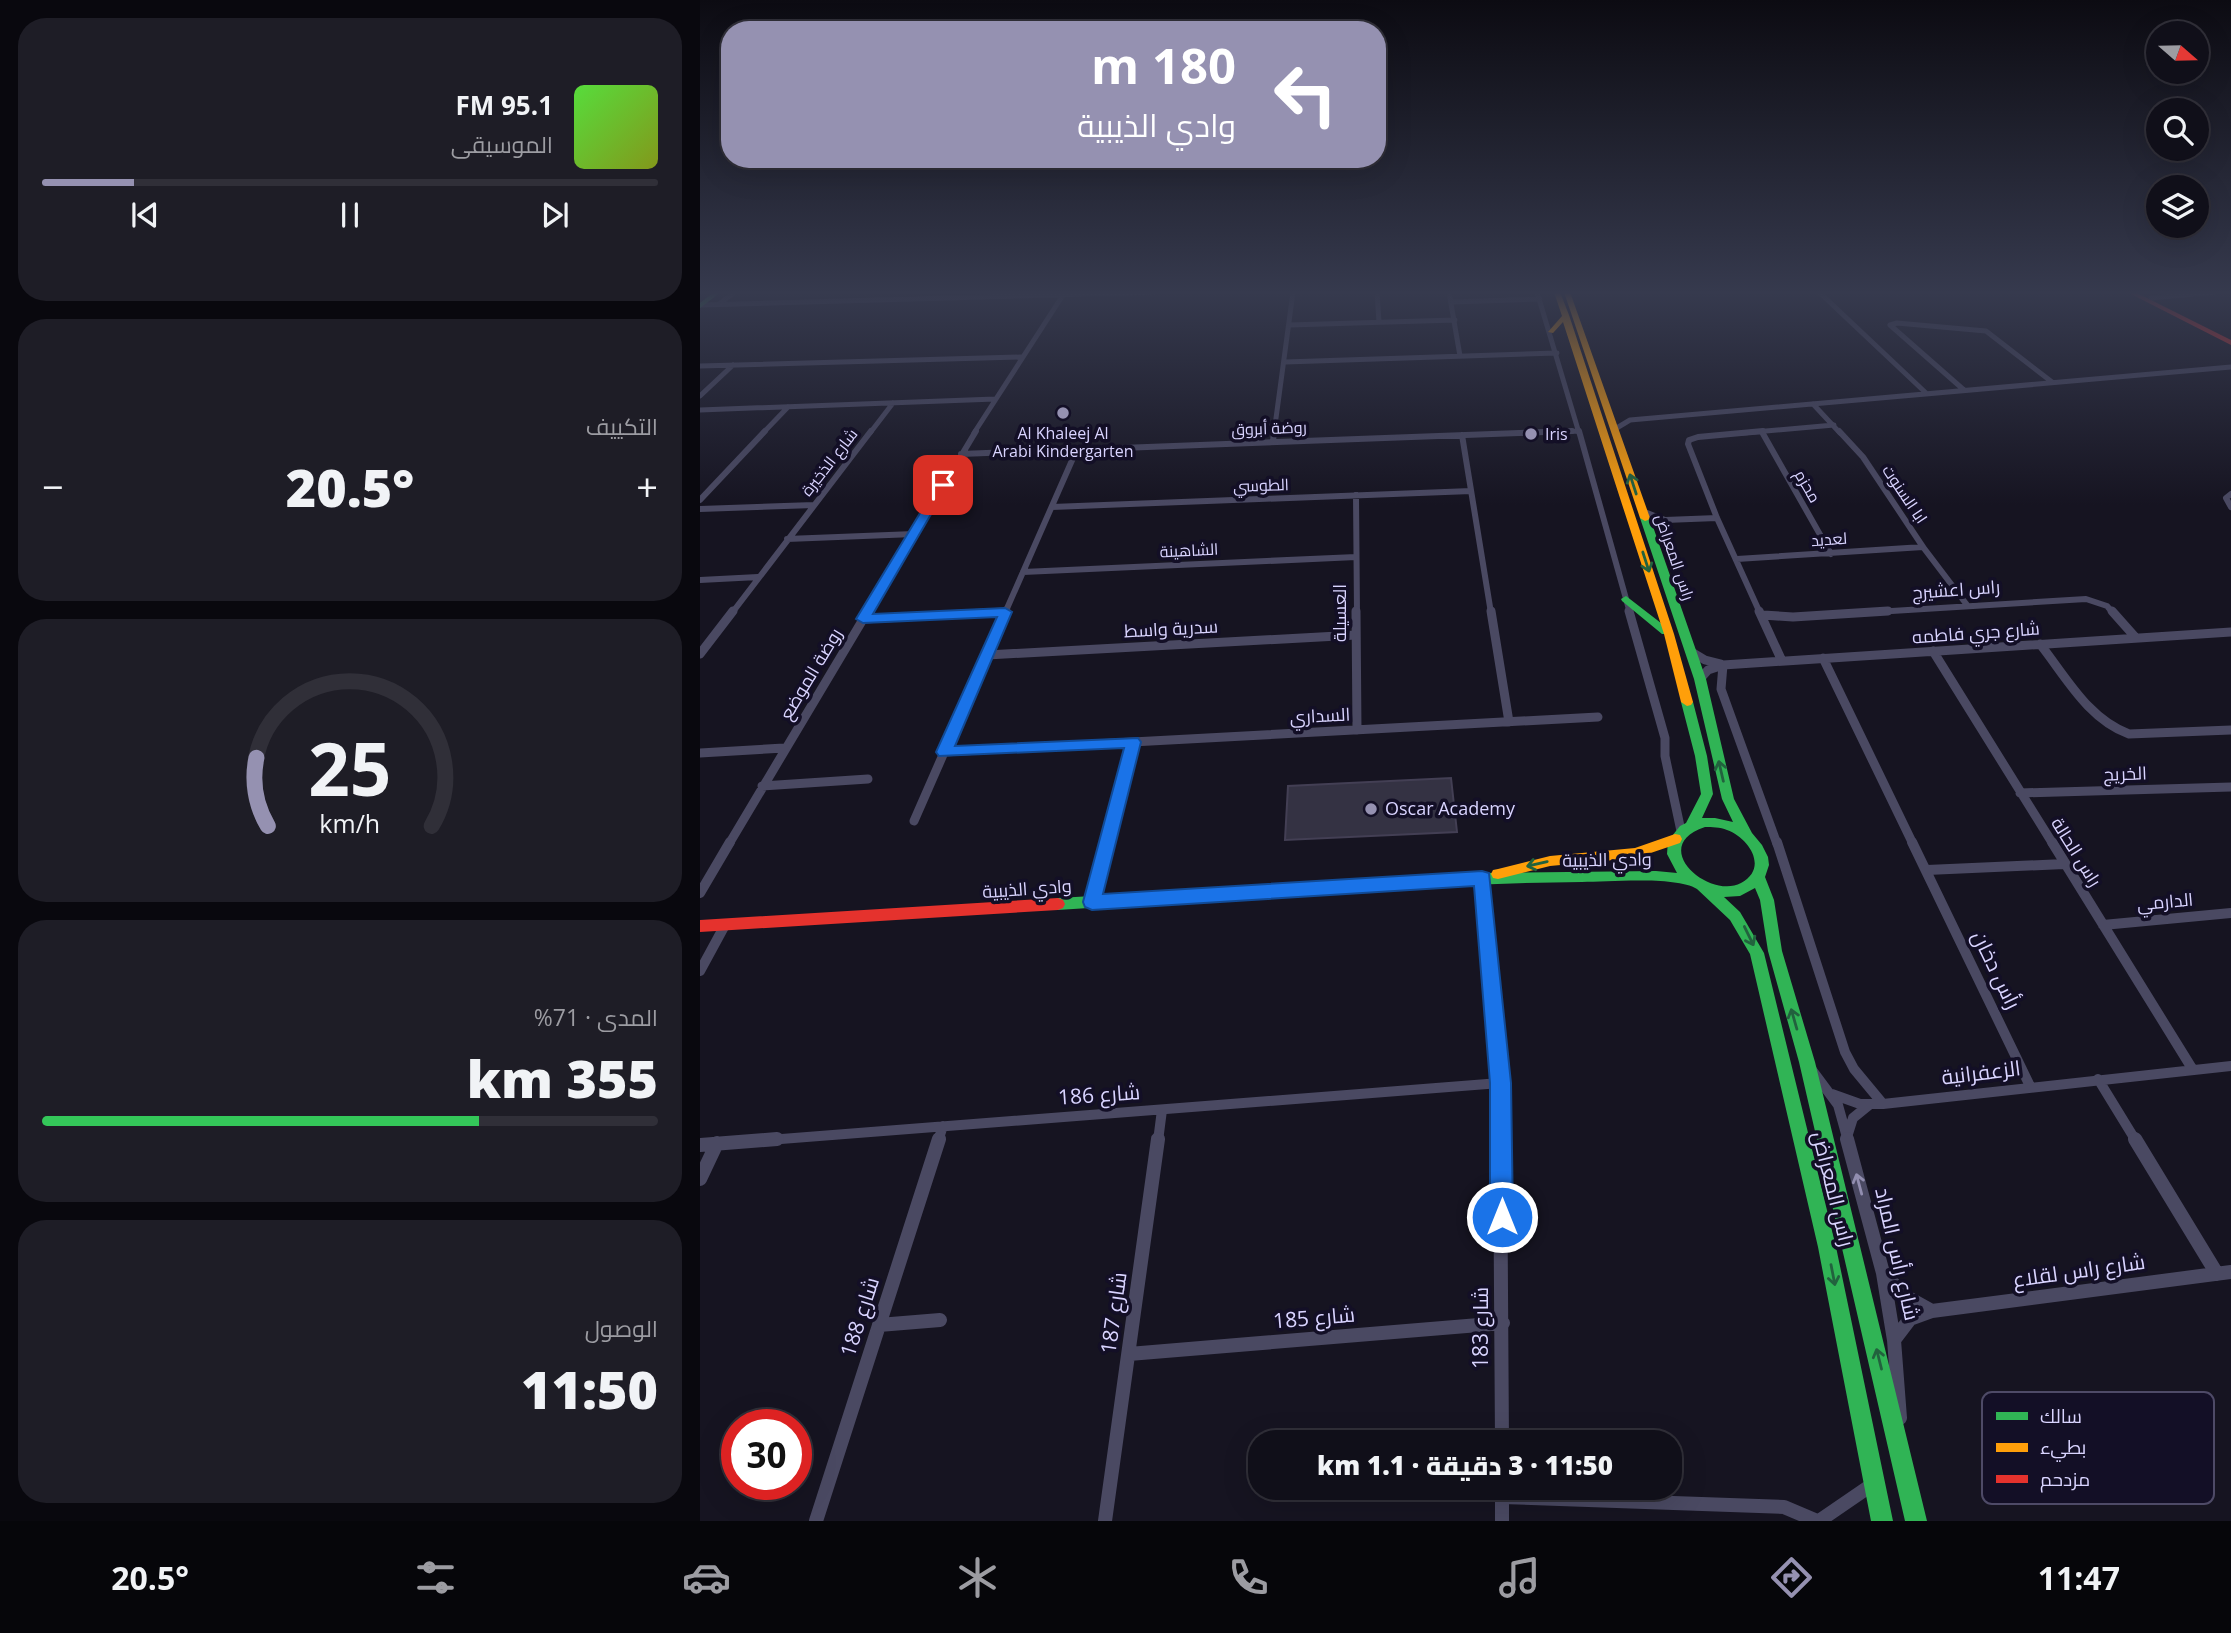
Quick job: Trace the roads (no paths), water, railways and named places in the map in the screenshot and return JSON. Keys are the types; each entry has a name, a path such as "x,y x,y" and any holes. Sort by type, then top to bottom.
{"street":[{"path":"700,366 806,363"},
{"name":"روضة الموضع","path":"701,891 784,748 1017,363"},
{"path":"1273,442 1285,363"},
{"path":"1560,363 1665,738 1665,756 1683,831"},
{"name":"راس المعراض","path":"1581,363 1669,635 1706,779 1707,794 1683,831"},
{"name":"راس المعراض","path":"1592,363 1700,679 1728,799 1746,834"},
{"path":"1894,363 1926,393"},
{"path":"1933,363 1964,390"},
{"path":"2027,363 2052,382"},
{"path":"700,396 733,365"},
{"path":"1610,413 1630,420 2231,368"},
{"path":"700,410 995,399"},
{"name":"شارع الذخيرة","path":"700,654 893,403"},
{"name":"ابا السنوت","path":"1813,404 1863,457 1923,547 1967,605"},
{"path":"700,500 788,407"},
{"path":"1615,429 1630,420"},
{"path":"1782,661 1717,518 1688,448 1689,440 1834,425"},
{"name":"روضة أبروق","path":"961,454 1579,431"},
{"name":"محزم","path":"1762,432 1831,554"},
{"path":"1462,435 1509,722"},
{"path":"914,821 1077,449"},
{"name":"الطوسي","path":"1052,508 1471,491"},
{"path":"2231,494 2226,498 2231,508"},
{"name":"العسيلة","path":"1356,495 1357,730"},
{"path":"700,509 814,505"},
{"path":"1642,511 1665,520 1717,518"},
{"path":"1649,531 1665,520"},
{"path":"787,539 914,534"},
{"name":"لعديد","path":"1737,559 1923,547"},
{"name":"الشاهينة","path":"1023,572 1356,557"},
{"path":"700,580 758,577"},
{"path":"1626,599 1669,635"},
{"name":"راس اعشيرج","path":"1763,615 1793,617 1967,605 2094,600 2107,606 2136,638"},
{"path":"863,619 1005,612"},
{"name":"شارع جري فاطمه","path":"1700,679 1709,670 1723,665 2231,632"},
{"name":"سدرية واسط","path":"987,655 1356,635"},
{"path":"2040,644 2099,718 2113,729 2129,734 2231,730"},
{"name":"شارع جري فاطمه","path":"1690,651 1704,660 1723,665"},
{"name":"راس الحالة","path":"1933,651 2193,1070"},
{"name":"رأس دخان","path":"1824,658 2030,1086"},
{"path":"1723,665 1721,689 1789,876 1845,1052 1854,1069 1883,1104"},
{"name":"السداري","path":"944,752 1598,717"},
{"path":"1092,902 1133,742"},
{"path":"700,753 784,748"},
{"path":"762,786 868,779"},
{"name":"الخريج","path":"2020,793 2231,787"},
{"path":"1719,822 1746,834 1762,855 1763,867 1751,884 1729,892 1703,887 1690,880 1674,860 1672,849 1683,831 1719,822"},
{"name":"وادي الذيبية","path":"1482,878 1549,861 1632,855 1655,850 1683,831"},
{"path":"1927,870 2064,864"},
{"name":"وادي الذيبية","path":"700,926 1482,878 1656,876 1690,880"},
{"name":"راس المعراض","path":"1758,877 1767,900 1775,951 1807,1062 1916,1521"},
{"name":"شارع 183","path":"1482,878 1500,1083 1502,1430"},
{"name":"راس المعراض","path":"1703,887 1742,923 1757,953 1827,1247 1882,1521"},
{"name":"الدارمي","path":"2102,925 2231,913"},
{"path":"700,971 725,925"},
{"name":"شارع رأس المراد","path":"1807,1062 1832,1094 1847,1138 1883,1273 1894,1340 1905,1468"},
{"name":"الزعفرانية","path":"1832,1094 1869,1105 2231,1066"},
{"path":"2098,1079 2224,1273"},
{"name":"شارع 186","path":"700,1144 1500,1083"},
{"path":"1847,1138 1853,1118 1869,1105"},
{"name":"شارع 187","path":"1105,1521 1162,1110"},
{"name":"شارع 188","path":"816,1521 943,1126"},
{"path":"700,1179 717,1143"},
{"path":"1883,1273 1905,1296 1932,1311"},
{"name":"شارع راس لقلاع","path":"1894,1340 1910,1319 1932,1311 2224,1273"},
{"path":"879,1325 940,1320"},
{"name":"شارع 185","path":"1129,1354 1503,1323"},
{"path":"1652,1500 1784,1507 1818,1521 1875,1483"},
{"path":"1502,1500 1502,1521"}],"place":[{"name":"Al Khaleej Al Arabi Kindergarten","path":"1063,413"},
{"name":"Iris","path":"1531,434"},
{"name":"Oscar Academy","path":"1371,809"}]}
